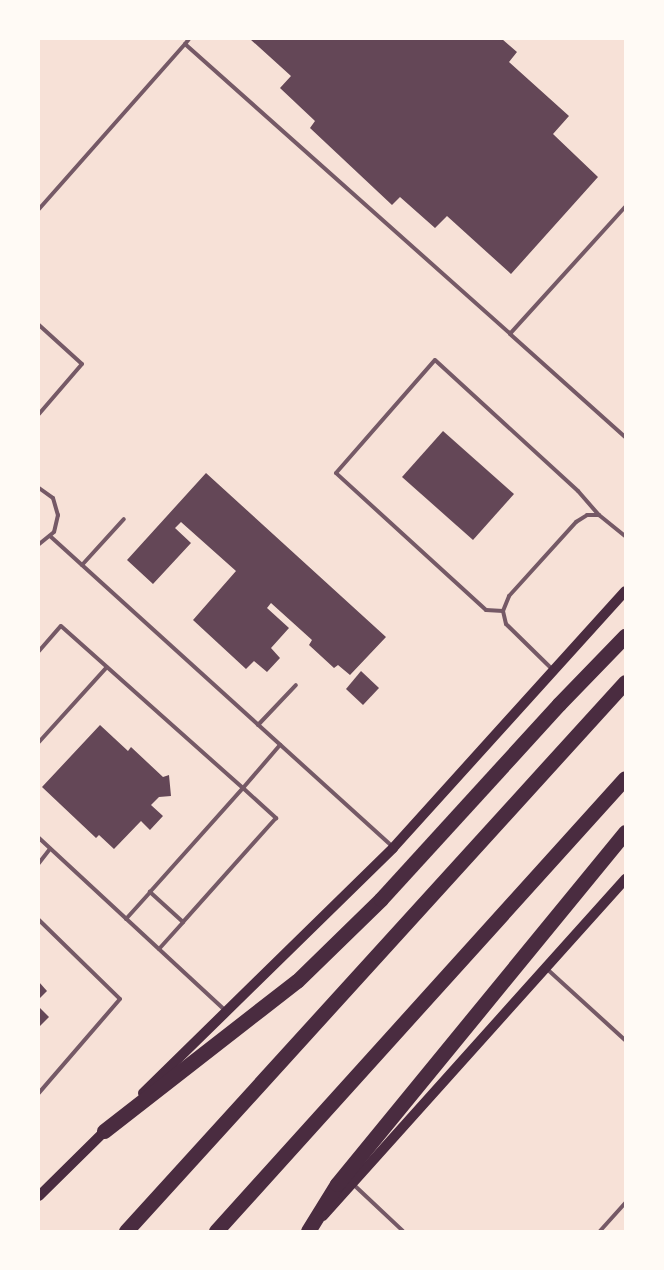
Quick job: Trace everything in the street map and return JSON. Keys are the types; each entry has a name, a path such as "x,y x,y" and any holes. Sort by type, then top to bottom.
{"highway":[{"path":"104,1132 297,981 381,899 559,704 625,636"},
{"path":"126,1231 625,682"},
{"path":"216,1231 625,778"},
{"path":"309,1231 337,1184 625,832"}],"main road":[{"path":"39,1196 393,848 625,591"},
{"path":"309,1231 625,878"}],"lane":[{"path":"39,209 189,39"},
{"path":"185,44 625,437"},
{"path":"510,334 625,207"},
{"path":"39,325 82,364 39,414"},
{"path":"503,611 486,610 336,474 435,360 578,491 598,515 625,536"},
{"path":"39,488 46,492 57,506 57,524 50,536 39,544"},
{"path":"554,670 506,624 503,611 509,596 576,522 587,515 598,515"},
{"path":"82,565 124,519"},
{"path":"50,536 393,848"},
{"path":"39,651 61,626 276,818 159,949"},
{"path":"39,742 107,667"},
{"path":"258,725 296,685"},
{"path":"126,919 280,745"},
{"path":"39,838 226,1011"},
{"path":"39,863 50,849"},
{"path":"150,892 183,922"},
{"path":"39,920 120,999 39,1092"},
{"path":"546,967 625,1040"},
{"path":"352,1184 403,1231"},
{"path":"600,1231 625,1203"}],"building":[{"path":"250,39 502,39 517,52 509,62 569,116 553,134 598,177 511,274 447,216 435,228 400,197 392,205 310,128 315,121 280,88 291,76"},
{"path":"443,431 514,494 473,540 402,477"},
{"path":"206,473 386,637 350,675 338,665 334,668 309,645 312,640 271,603 267,608 289,628 271,648 280,658 267,672 254,661 246,669 193,620 236,571 181,522 175,528 191,543 153,584 127,560"},
{"path":"361,671 379,688 363,705 346,689"},
{"path":"100,725 128,751 131,747 163,777 169,775 171,796 159,797 151,805 163,816 150,830 141,821 114,849 99,835 96,838 42,787"},
{"path":"39,982 47,991 39,999"},
{"path":"39,1007 49,1017 39,1027"}]}
